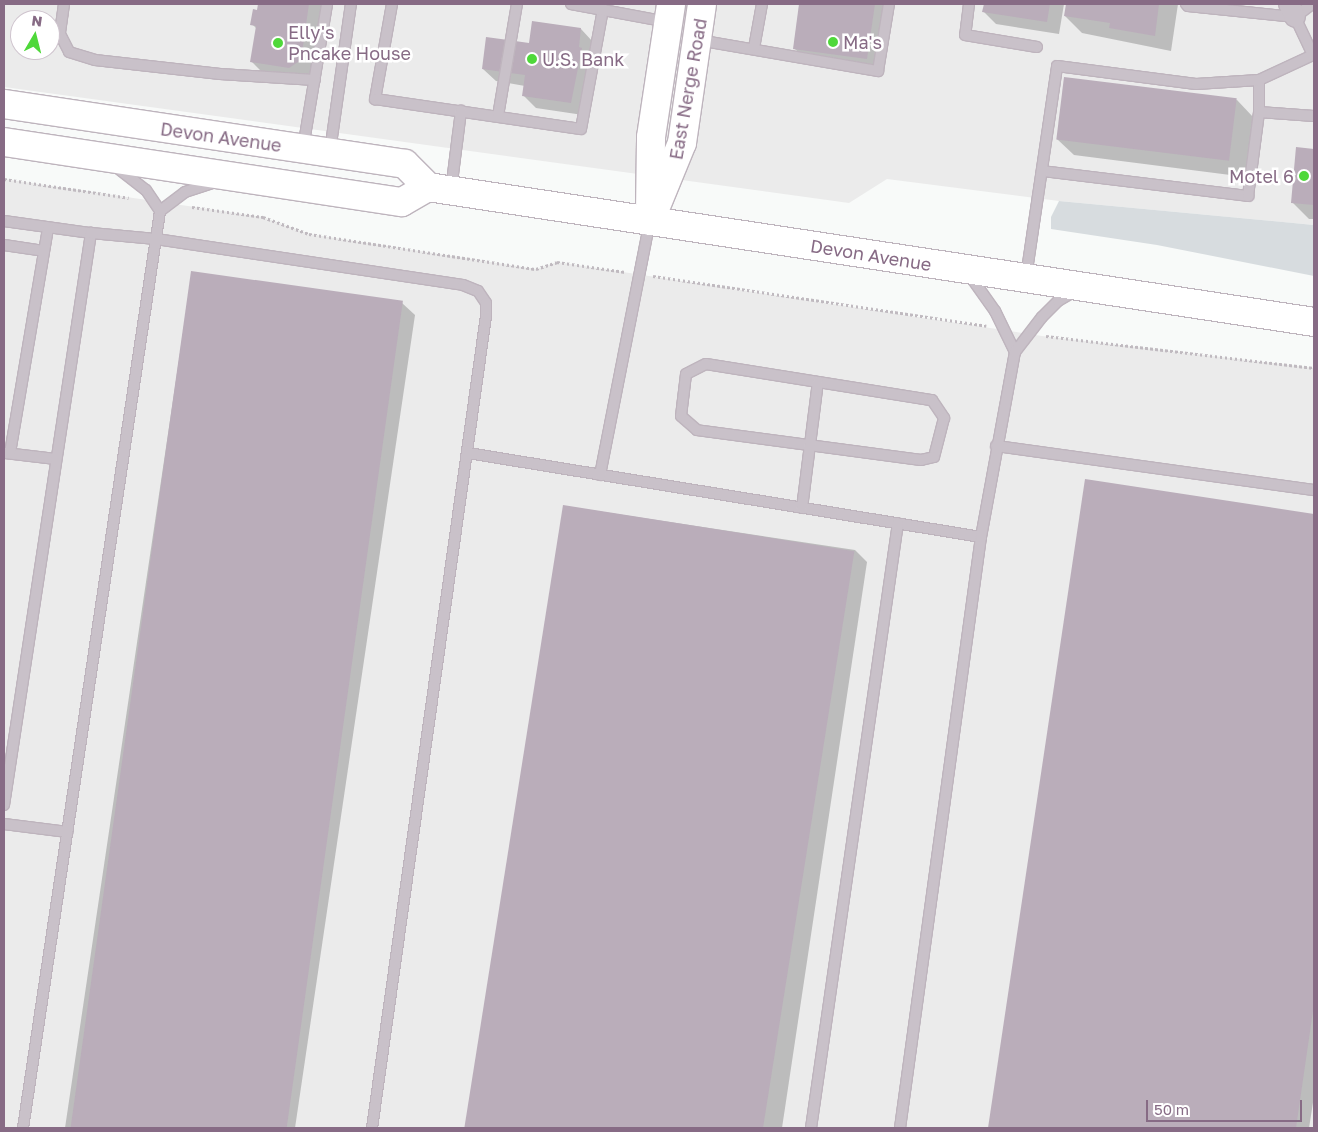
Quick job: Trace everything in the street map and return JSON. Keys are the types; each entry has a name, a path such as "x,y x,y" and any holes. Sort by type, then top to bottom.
{"main road":[{"name":"East Nerge Road","path":"650,221 682,142 702,4"},
{"name":"East Nerge Road","path":"650,221 651,138 670,13"},
{"name":"Devon Avenue","path":"4,104 405,164 440,189 1314,322"},
{"name":"Devon Avenue","path":"4,142 402,202 440,189"}],"lane":[{"path":"64,4 60,34 69,52 95,60 220,74 315,80"},
{"path":"303,149 327,4"},
{"path":"330,152 351,4"},
{"path":"392,4 375,99 581,130 597,7"},
{"path":"498,116 517,4"},
{"path":"571,4 670,13"},
{"path":"754,48 762,4"},
{"path":"697,40 754,48 878,71 889,4"},
{"path":"969,4 965,35 1037,47"},
{"path":"1186,4 1292,10 1312,4"},
{"path":"1026,279 1058,66 1196,84 1259,80 1314,55 1292,10"},
{"path":"1042,171 1248,196 1259,112 1259,80"},
{"path":"440,189 461,112"},
{"path":"1259,112 1314,116"},
{"path":"102,156 146,190 160,211"},
{"path":"24,1128 160,211 185,192 232,176"},
{"path":"4,221 91,233 156,238 463,284 478,291 486,303 486,316 468,453 372,1128"},
{"path":"600,475 650,221"},
{"path":"48,228 7,453 56,459"},
{"path":"4,805 91,233"},
{"path":"4,245 44,251"},
{"path":"966,270 995,311 1015,352"},
{"path":"900,1128 981,537 996,446 1015,352 1058,301 1081,288"},
{"path":"706,364 818,382 932,400 944,418 934,457 921,460 697,430 681,416 686,374 706,364"},
{"path":"802,508 818,382"},
{"path":"996,446 1314,490"},
{"path":"468,453 981,537"},
{"path":"811,1128 898,523"},
{"path":"4,824 67,832"}],"path":[{"path":"4,179 153,202"},
{"path":"168,204 263,217 309,234 536,269 558,262 575,264"},
{"path":"686,281 984,326"},
{"path":"1042,336 1314,368"}],"shaded area":[{"path":"4,4 1314,4 1314,225 1059,201 887,179 849,203 4,87"},
{"path":"4,179 263,217 309,234 536,269 557,262 1042,336 1314,368 1314,1128 4,1128"},
{"path":"1059,201 1314,225 1314,276 1157,245 1051,229 1051,217"}],"building":[{"name":"Elly's Pncake House","path":"258,4 309,4 301,60 289,68 250,62 256,26 250,25 253,9 257,10"},
{"path":"799,4 875,4 867,59 793,49"},
{"path":"984,4 1050,4 1047,22 982,12"},
{"path":"1066,4 1159,4 1155,36 1109,28 1110,23 1064,16"},
{"name":"U.S. Bank","path":"532,21 581,28 579,47 582,48 571,103 522,96 525,75 482,69 486,37 529,43"},
{"path":"1064,77 1237,98 1229,161 1056,140"},
{"name":"Motel 6","path":"1296,147 1314,149 1314,205 1291,203"},
{"path":"191,271 403,301 287,1128 71,1128"},
{"path":"1085,479 1314,514 1314,1004 1296,1128 988,1128"},
{"path":"563,505 854,551 763,1128 464,1127"}],"place":[{"name":"Ma's","path":"833,42"},
{"name":"Elly's Pncake House","path":"278,43"},
{"name":"U.S. Bank","path":"532,59"},
{"name":"Motel 6","path":"1304,176"}]}
